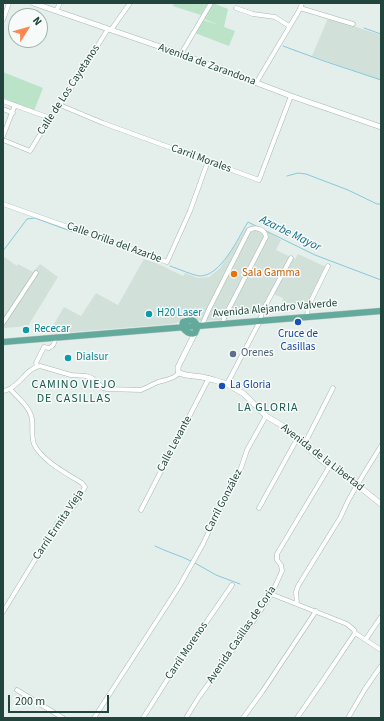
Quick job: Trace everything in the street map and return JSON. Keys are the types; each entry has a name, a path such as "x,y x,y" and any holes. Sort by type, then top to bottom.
{"main road":[{"name":"Avenida Alejandro Valverde","path":"3,342 381,311"},
{"path":"182,327 192,333 200,325"}],"street":[{"path":"3,20 9,3"},
{"name":"Avenida de Zarandona","path":"33,3 181,54 291,96 381,127"},
{"path":"56,12 60,3"},
{"name":"Calle de Los Cayetanos","path":"3,140 30,151 50,118 130,3"},
{"path":"181,54 211,3"},
{"path":"256,83 302,3"},
{"path":"236,8 253,14 275,17 289,26"},
{"path":"300,8 353,24"},
{"name":"Carril Morales","path":"60,105 103,123 259,180 291,96"},
{"path":"3,101 50,118"},
{"path":"3,136 15,105"},
{"path":"3,109 13,113"},
{"name":"Calle Orilla del Azarbe","path":"3,204 167,262 190,211 208,161"},
{"path":"200,325 249,230 252,228 257,228 264,232 266,237 224,318 223,324"},
{"path":"227,384 260,321 262,312 290,258"},
{"path":"307,317 308,307 328,266"},
{"path":"3,323 36,274"},
{"path":"37,366 71,375 86,376 92,378 103,388 107,389 140,390 174,377 179,373 178,367 192,340 192,333"},
{"path":"44,347 49,348 53,346 55,343 55,338"},
{"path":"41,339 41,343 44,347"},
{"path":"3,391 10,389 37,366 36,363 44,347"},
{"name":"Avenida de la Libertad","path":"179,373 209,378 227,384 244,394 266,416 283,426 329,466 346,476 381,504"},
{"name":"Calle Levante","path":"141,510 209,378"},
{"path":"304,444 333,388"},
{"name":"Carril Ermita Vieja","path":"3,612 58,522 74,506 85,488 82,483 47,461 35,445 32,419 29,410 10,389"},
{"name":"Carril González","path":"94,718 180,585 240,472 247,450 266,416"},
{"path":"259,508 297,439"},
{"path":"296,604 296,592 298,586 340,518 357,485 381,446"},
{"name":"Avenida Casillas de Coria","path":"186,718 271,594 282,571 281,565 277,560 277,554 329,466"},
{"name":"Carril Morenos","path":"142,718 232,585"},
{"path":"271,594 347,624 355,632 381,650"},
{"path":"243,718 316,612"},
{"path":"366,639 381,617"},
{"path":"297,718 355,632"},
{"path":"348,718 381,666"},
{"path":"18,690 63,718"}],"shaded area":[{"path":"328,18 381,35 381,80 312,56"},
{"path":"252,225 281,240 276,250 295,259 298,254 326,267 307,304 281,307 283,298 271,293 260,314 222,318 220,320 201,321 197,320 195,317 183,318 180,322 172,324 48,334 64,307 81,316 96,293 118,305 144,259 183,276 185,273 198,278 209,277 220,268 246,228"},
{"path":"3,256 17,266 18,264 33,272 40,264 58,277 28,326 3,327"}],"green space":[{"path":"174,3 196,3 195,5 197,3 208,3 201,15 173,6"},
{"path":"213,3 228,9 224,27 235,31 229,46 195,33 203,20 219,25 204,19"},
{"path":"3,72 43,88 34,111 3,98"}],"waterway":[{"path":"364,28 381,34"},
{"path":"283,46 381,80"},
{"path":"287,176 298,173 306,174 348,190 377,204 381,204"},
{"name":"Azarbe Mayor","path":"3,251 27,219 35,218 73,232"},
{"name":"Azarbe Mayor","path":"170,266 198,276 208,274 222,263 248,222 258,227"},
{"name":"Azarbe Mayor","path":"264,230 315,255 381,280"},
{"path":"155,546 191,561"},
{"path":"195,563 216,575 240,584"}],"place":[{"name":"Sala Gamma","path":"234,274"},
{"name":"H20 Laser","path":"149,314"},
{"name":"Cruce de Casillas","path":"298,322"},
{"name":"Rececar","path":"26,330"},
{"name":"Orenes","path":"233,354"},
{"name":"Dialsur","path":"68,358"},
{"name":"La Gloria","path":"222,386"}],"district":[{"name":"CAMINO VIEJO DE CASILLAS","path":"74,392"},
{"name":"LA GLORIA","path":"268,408"}]}
